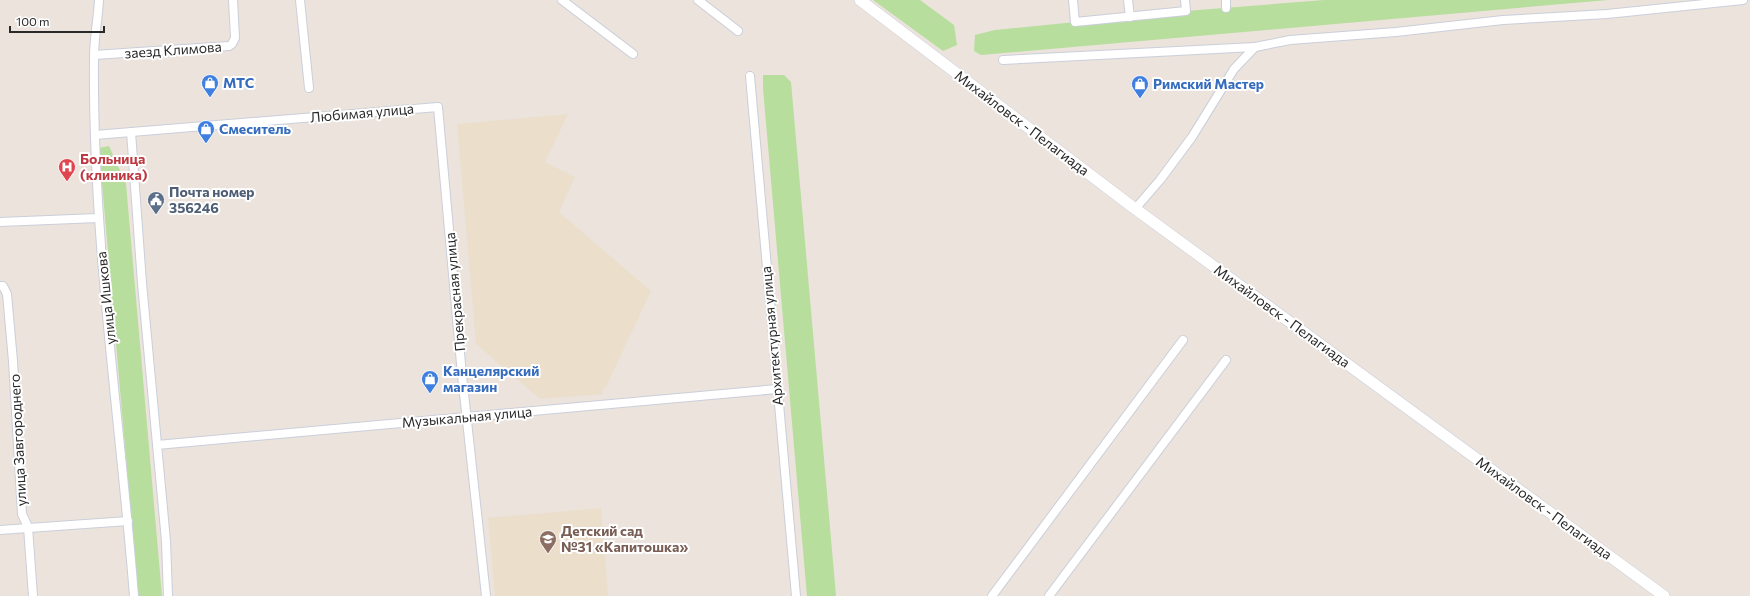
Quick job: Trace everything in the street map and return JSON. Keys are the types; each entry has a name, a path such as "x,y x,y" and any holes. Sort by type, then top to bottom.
{"street":[{"name":"улица Ишкова","path":"99,0 94,55 98,218 134,596"},
{"name":"заезд Климова","path":"94,55 228,46 232,44 235,38 233,0"},
{"path":"300,0 309,88"},
{"path":"562,0 633,54"},
{"path":"698,0 738,31"},
{"name":"Михайловск - Пелагиада","path":"860,0 1135,209 1664,596"},
{"path":"1073,0 1075,22 1186,11 1185,0"},
{"path":"1128,0 1130,17"},
{"path":"1003,60 1255,47 1290,40 1396,32 1503,20 1606,14 1743,0"},
{"path":"1135,209 1160,180 1192,137 1234,69 1255,47"},
{"name":"Архитектурная улица","path":"750,76 796,596"},
{"name":"Любимая улица","path":"95,135 438,107"},
{"name":"Прекрасная улица","path":"438,107 466,417 486,596"},
{"path":"131,132 142,278 166,541 168,596"},
{"path":"0,222 98,218"},
{"name":"улица Завгороднего","path":"0,286 3,286 7,294 13,361 22,514 28,527 33,596"},
{"path":"992,596 1183,340"},
{"path":"1049,596 1226,360"},
{"name":"Музыкальная улица","path":"157,445 777,388"},
{"path":"0,530 128,521"}],"shaded area":[{"path":"568,114 545,162 575,177 559,212 651,291 606,387 603,388 602,394 540,399 476,344 457,124"},
{"name":"Детский сад №31 «Капитошка»","path":"601,508 608,596 495,596 488,518"}],"green space":[{"path":"873,0 920,0 954,25 957,45 943,51"},
{"path":"1324,0 1608,0 981,55 974,51 975,35 995,30 1186,11"},
{"path":"763,75 784,75 791,82 836,596 807,596"},
{"path":"109,146 126,184 162,596 138,596 99,148"}],"place":[{"name":"МТС","path":"210,98"},
{"name":"Римский Мастер","path":"1140,99"},
{"name":"Смеситель","path":"206,144"},
{"name":"Больница (клиника)","path":"67,182"},
{"name":"Почта номер 356246","path":"156,215"},
{"name":"Канцелярский магазин","path":"430,394"},
{"name":"Детский сад №31 «Капитошка»","path":"548,554"}]}
